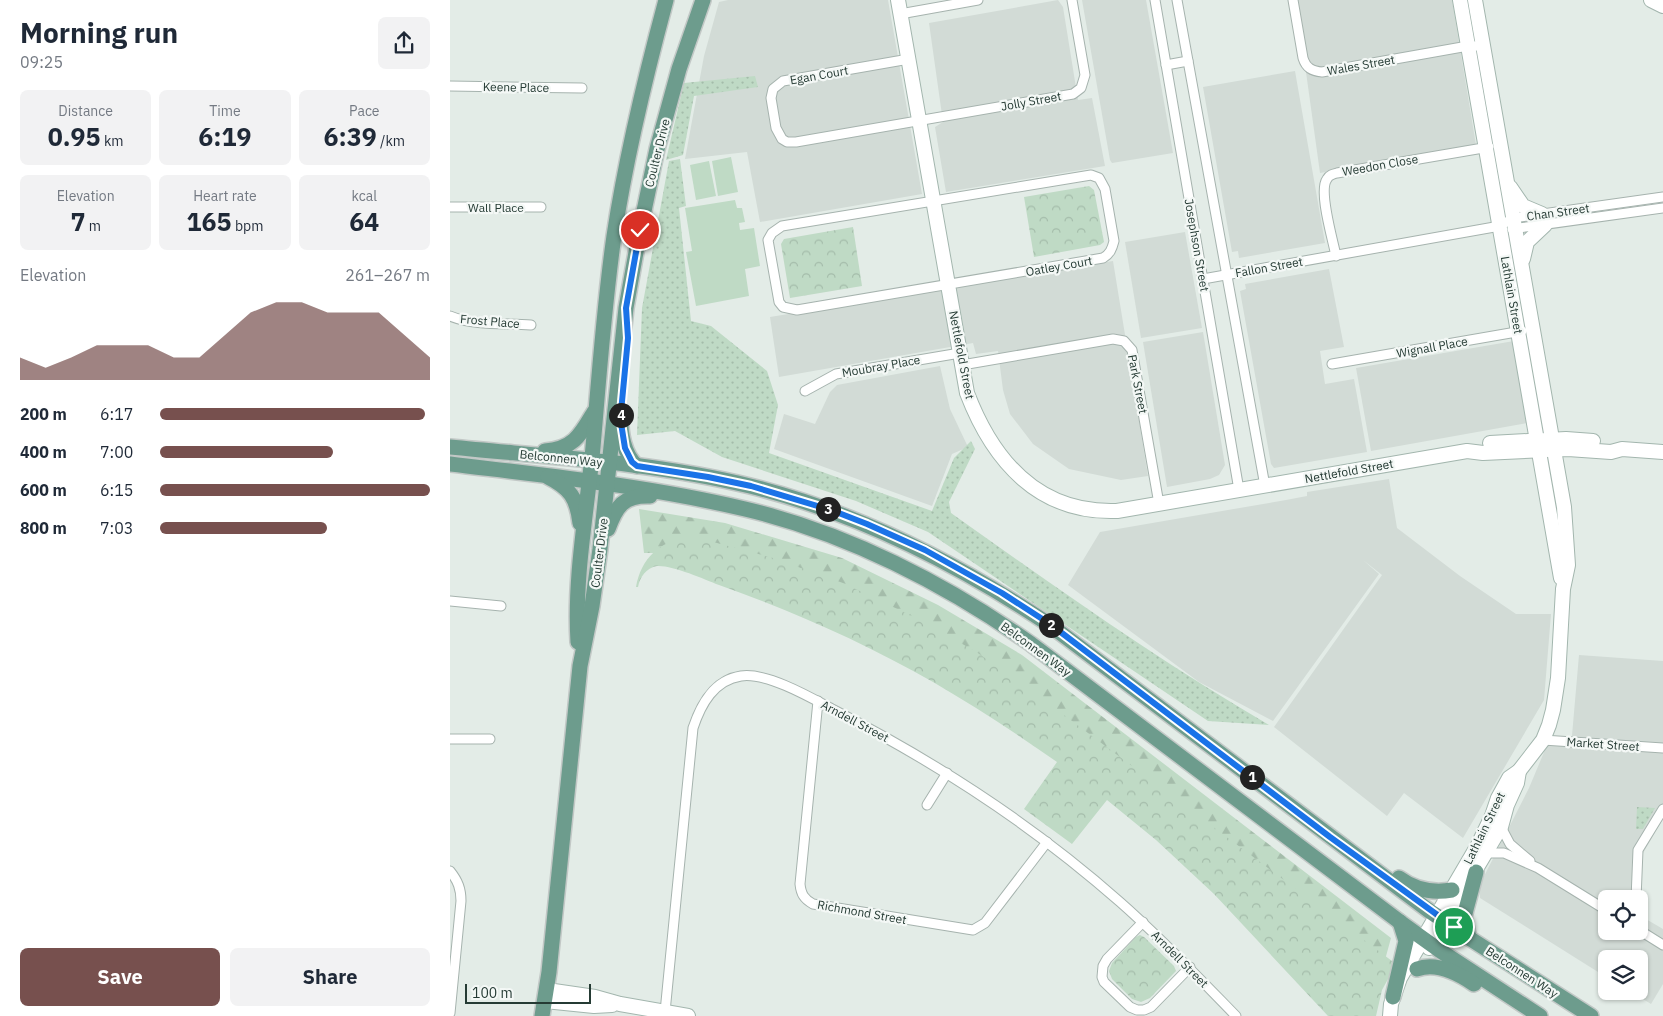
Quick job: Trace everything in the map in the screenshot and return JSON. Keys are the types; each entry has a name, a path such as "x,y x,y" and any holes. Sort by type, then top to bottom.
{"main road":[{"name":"Coulter Drive","path":"580,666 578,608 582,546 603,323 627,160 647,70 666,0"},
{"name":"Coulter Drive","path":"542,1016 546,995 580,666 592,606 600,548 626,308 657,150 674,86 703,0"},
{"path":"626,308 628,338 621,423 628,457 637,466"},
{"path":"514,453 550,451 569,446 581,433 595,410"},
{"name":"Belconnen Way","path":"450,447 637,466 751,486 831,510 897,538 966,572 1050,624 1441,919 1591,1016"},
{"name":"Belconnen Way","path":"450,464 608,483 746,509 820,532 884,559 980,610 1031,644 1427,942 1540,1016"},
{"path":"544,475 561,485 576,502 582,546"},
{"path":"600,548 614,512 629,499 648,495 701,500"},
{"path":"1330,837 1356,845 1403,881 1418,888 1440,892 1452,890"},
{"path":"1469,938 1464,917 1476,872"},
{"path":"1393,997 1406,941 1400,922"},
{"path":"1416,969 1426,966 1450,971 1532,1016"}],"street":[{"path":"899,7 978,0"},
{"name":"Jolly Street","path":"919,120 1078,92 1085,74 1072,0"},
{"name":"Josephson Street","path":"1155,0 1239,490"},
{"name":"Josephson Street","path":"1177,0 1265,486"},
{"name":"Wales Street","path":"1292,0 1302,58 1305,64 1314,71 1322,72 1468,46 1483,46"},
{"name":"Lathlain Street","path":"1460,0 1468,46 1493,146 1507,182 1522,266 1526,331 1538,445 1563,589"},
{"name":"Lathlain Street","path":"1441,919 1452,890 1478,845 1492,816 1498,798 1509,778 1519,771 1543,740 1549,725 1558,678 1563,589 1568,565 1564,507 1552,444 1500,226 1483,46 1475,0"},
{"path":"1651,0 1663,6"},
{"name":"Nettlefold Street","path":"899,7 967,393 985,434 1006,464 1033,487 1052,499 1084,509 1117,511 1467,451 1483,452 1552,444 1611,452 1622,449 1663,452"},
{"name":"Egan Court","path":"908,59 783,81 773,89 771,98 776,126 778,134 782,139 787,142 796,142 919,120"},
{"path":"1166,65 1188,62"},
{"name":"Keene Place","path":"450,86 582,88"},
{"name":"Weedon Close","path":"1336,256 1324,193 1326,179 1331,175 1337,172 1493,146"},
{"name":"Oatley Court","path":"1091,174 1099,178 1105,189 1114,241 1112,250 1103,258 796,310 780,305 768,244 770,236 775,230 782,226 934,200 1091,174"},
{"path":"1507,182 1523,206 1544,220 1527,242 1522,266"},
{"name":"Chan Street","path":"1544,220 1663,197"},
{"name":"Wall Place","path":"450,207 541,207"},
{"name":"Chan Street","path":"1500,226 1663,208"},
{"path":"1336,256 1500,226"},
{"name":"Fallon Street","path":"1203,279 1336,256"},
{"name":"Frost Place","path":"450,316 472,322 531,324"},
{"name":"Wignall Place","path":"1332,364 1526,331"},
{"name":"Park Street","path":"961,359 1113,339 1124,341 1132,350 1159,504"},
{"name":"Moubray Place","path":"805,392 836,374 961,359"},
{"path":"450,601 501,606"},
{"name":"Arndell Street","path":"665,1012 693,728 698,713 706,699 717,687 728,680 740,676 754,675 767,678 883,735 998,806 1047,842 1143,922 1236,1016"},
{"name":"Richmond Street","path":"818,702 800,884 801,891 808,901 813,904 973,930 985,923 1047,842"},
{"path":"450,739 490,739"},
{"name":"Market Street","path":"1543,740 1663,748"},
{"name":"Lathlain Street","path":"1441,919 1476,872 1501,827 1507,805 1517,783 1519,771"},
{"path":"927,806 947,773"},
{"path":"1636,890 1638,850 1663,809"},
{"name":"Lathlain Street","path":"1501,827 1510,844 1538,868"},
{"name":"Lathlain Street","path":"1487,853 1504,852 1538,868"},
{"path":"1538,868 1598,905"},
{"path":"450,871 456,879 461,892 450,1013"},
{"path":"1390,1016 1393,997 1400,978 1427,942 1441,919"},
{"path":"1143,922 1107,959 1102,972 1104,982 1127,1005 1137,1010 1151,1007 1190,968"},
{"path":"1648,936 1663,945"},
{"path":"1393,997 1416,969 1427,942"},
{"path":"546,995 594,1006 620,1004 688,1016"}],"shaded area":[{"path":"728,0 888,0 922,194 760,222 747,152 685,159 704,56 719,2"},
{"path":"1058,0 1063,7 1078,100 1092,98 1105,166 946,192 935,127 943,122 929,23"},
{"path":"1082,0 1146,0 1173,153 1112,163 1110,160"},
{"path":"1296,0 1452,0 1476,145 1320,173"},
{"path":"1295,71 1325,243 1239,258 1238,251 1232,252 1203,87"},
{"path":"1185,232 1202,328 1141,338 1125,242"},
{"path":"1113,261 1148,476 1121,480 1069,469 1033,444 1010,414 1003,390 998,351 976,354 973,343 779,377 770,317"},
{"path":"1329,269 1344,347 1320,351 1325,384 1354,379 1367,452 1274,468 1271,464 1240,291 1246,289 1245,284"},
{"path":"1203,332 1225,465 1219,475 1210,479 1167,487 1143,342"},
{"path":"1514,341 1527,423 1371,451 1356,368"},
{"path":"940,366 950,409 968,447 952,454 932,506 774,449 784,414 815,424 830,392 837,385"},
{"path":"1389,479 1397,528 1460,576 1516,614 1551,614 1544,700 1463,838 1404,793 1387,816 1274,727 1382,575 1363,560 1379,574 1273,721 1199,682 1068,585 1100,532 1286,500 1307,496 1307,492"},
{"path":"1579,655 1663,661 1663,819 1642,855 1639,890 1598,890 1598,940 1648,940 1648,920 1663,929 1663,984 1651,1004 1645,1000 1648,1000 1648,950 1598,950 1598,972 1480,898 1479,886 1529,788 1547,745 1571,747"}],"green space":[{"path":"755,76 758,87 694,96 683,155 666,160 684,83"},
{"path":"731,157 738,192 718,196 712,161"},
{"path":"680,159 686,206 679,208 691,321 711,326 767,371 778,405 769,453 932,511 954,458 971,441 975,449 949,502 951,513 1147,649 1269,725 1208,721 928,532 856,501 722,457 675,431 637,435 642,308 669,161"},
{"path":"709,161 716,196 696,200 690,165"},
{"path":"1089,186 1094,190 1104,242 1100,245 1034,257 1024,197"},
{"path":"735,200 737,208 742,208 745,222 739,223 740,230 754,228 760,266 745,269 749,296 696,306 686,252 692,251 685,208"},
{"path":"853,227 862,286 790,298 781,244 784,239"},
{"path":"639,509 725,523 842,558 938,605 1022,655 1391,938 1371,1011 1027,720 678,553 644,553"},
{"path":"687,538 702,539 773,558 843,583 910,615 975,651 1036,694 1392,961 1393,970 1382,990 1376,1016 1328,1016 1214,894 1156,840 1107,800 1072,844 1024,809 1057,762 933,682 881,654 828,629 774,606 679,570 663,566 653,567 644,574 638,587 636,587 642,568 653,553 668,543"},
{"path":"1637,807 1655,808 1643,829 1636,829"},
{"path":"1140,935 1174,966 1176,971 1150,998 1141,1002 1132,999 1112,979 1109,971 1112,963"}],"route":[{"path":"640,230 626,308 628,338 621,412 625,448 632,462 637,466 751,486 831,510 925,550 966,572 1050,624 1330,837 1428,910 1454,927"}]}
